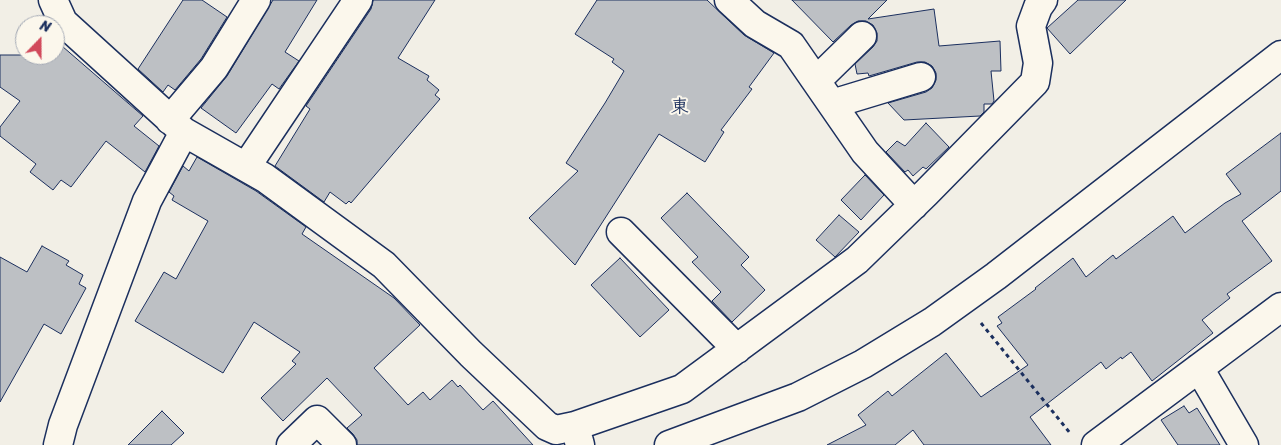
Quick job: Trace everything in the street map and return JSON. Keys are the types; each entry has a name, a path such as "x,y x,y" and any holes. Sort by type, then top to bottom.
{"street":[{"path":"53,0 63,22 177,126 265,178 384,265 471,354 547,426 577,435 682,389 857,260 1035,82 1038,63 1031,26 1038,7 1043,0"},
{"path":"58,445 63,424 177,126 256,0"},
{"path":"246,168 358,0"},
{"path":"729,0 755,24 791,45 865,152 914,205"},
{"path":"816,81 862,36"},
{"path":"669,445 798,397 864,364 932,322 996,276 1281,55"},
{"path":"832,104 921,77"},
{"path":"621,232 676,270 737,349"},
{"path":"1085,441 1199,368 1281,307"},
{"path":"1199,368 1244,445"},
{"path":"290,445 317,420 342,445"}],"path":[{"path":"978,319 1085,441"}],"building":[{"path":"183,0 202,0 227,17 201,59 175,90 168,85 163,92 138,69"},
{"path":"273,0 317,0 285,52 299,61 279,89 272,84 236,133 201,108 227,76"},
{"path":"373,0 435,0 398,58 429,76 427,80 439,90 435,95 440,99 351,203 349,201 346,204 330,192 324,202 275,166 310,109 306,106 371,9"},
{"path":"597,0 707,0 744,35 774,53 749,87 752,89 721,130 724,132 705,162 659,134 575,265 529,218 578,171 566,163 624,71 612,62 614,59 575,34"},
{"path":"792,0 887,0 868,19 934,9 939,46 1000,41 1001,71 991,71 994,101 992,104 984,104 984,112 980,116 904,120 888,103 926,92 932,88 936,80 936,73 932,66 925,62 917,62 869,76 868,73 857,74 855,64 877,41 877,33 873,25 866,21 858,21 833,42"},
{"path":"1078,0 1126,0 1070,54 1047,28"},
{"path":"65,49 143,116 134,126 159,146 145,172 106,141 71,187 61,180 53,190 30,172 36,164 0,136 0,127 20,101 0,87 0,55 15,55 15,65 65,65"},
{"path":"926,123 949,147 926,169 923,167 913,176 908,170 905,172 886,152 897,141 905,146"},
{"path":"1281,133 1281,191 1242,221 1272,261 1227,294 1230,298 1202,320 1213,333 1152,381 1131,352 1106,369 1101,362 1030,417 1051,445 924,445 913,430 895,445 827,445 866,425 858,415 888,391 892,396 946,353 981,397 1028,365 997,326 1002,323 998,317 1073,258 1086,277 1113,255 1116,259 1173,216 1185,233 1225,203 1241,194 1226,174"},
{"path":"197,157 256,191 306,227 302,234 394,298 420,325 374,368 408,405 423,392 430,400 452,380 458,387 460,385 483,410 493,401 533,445 357,445 357,440 347,428 362,415 327,378 283,421 261,398 296,364 292,361 300,352 254,322 223,373 135,321 164,272 176,279 208,221 172,200 174,196 169,192 183,166 189,171"},
{"path":"865,175 884,195 861,220 841,200"},
{"path":"687,193 749,257 741,265 765,290 732,322 712,301 721,292 692,262 698,257 661,218"},
{"path":"839,215 859,232 835,257 816,240"},
{"path":"42,246 69,261 66,265 83,275 79,284 86,288 61,334 44,324 0,402 0,257 27,272"},
{"path":"620,258 669,310 640,337 591,285"},
{"path":"1184,406 1189,413 1197,408 1220,445 1178,445 1161,420"},
{"path":"162,411 184,433 171,445 128,445"}],"district":[{"name":"東","path":"680,107"}]}
